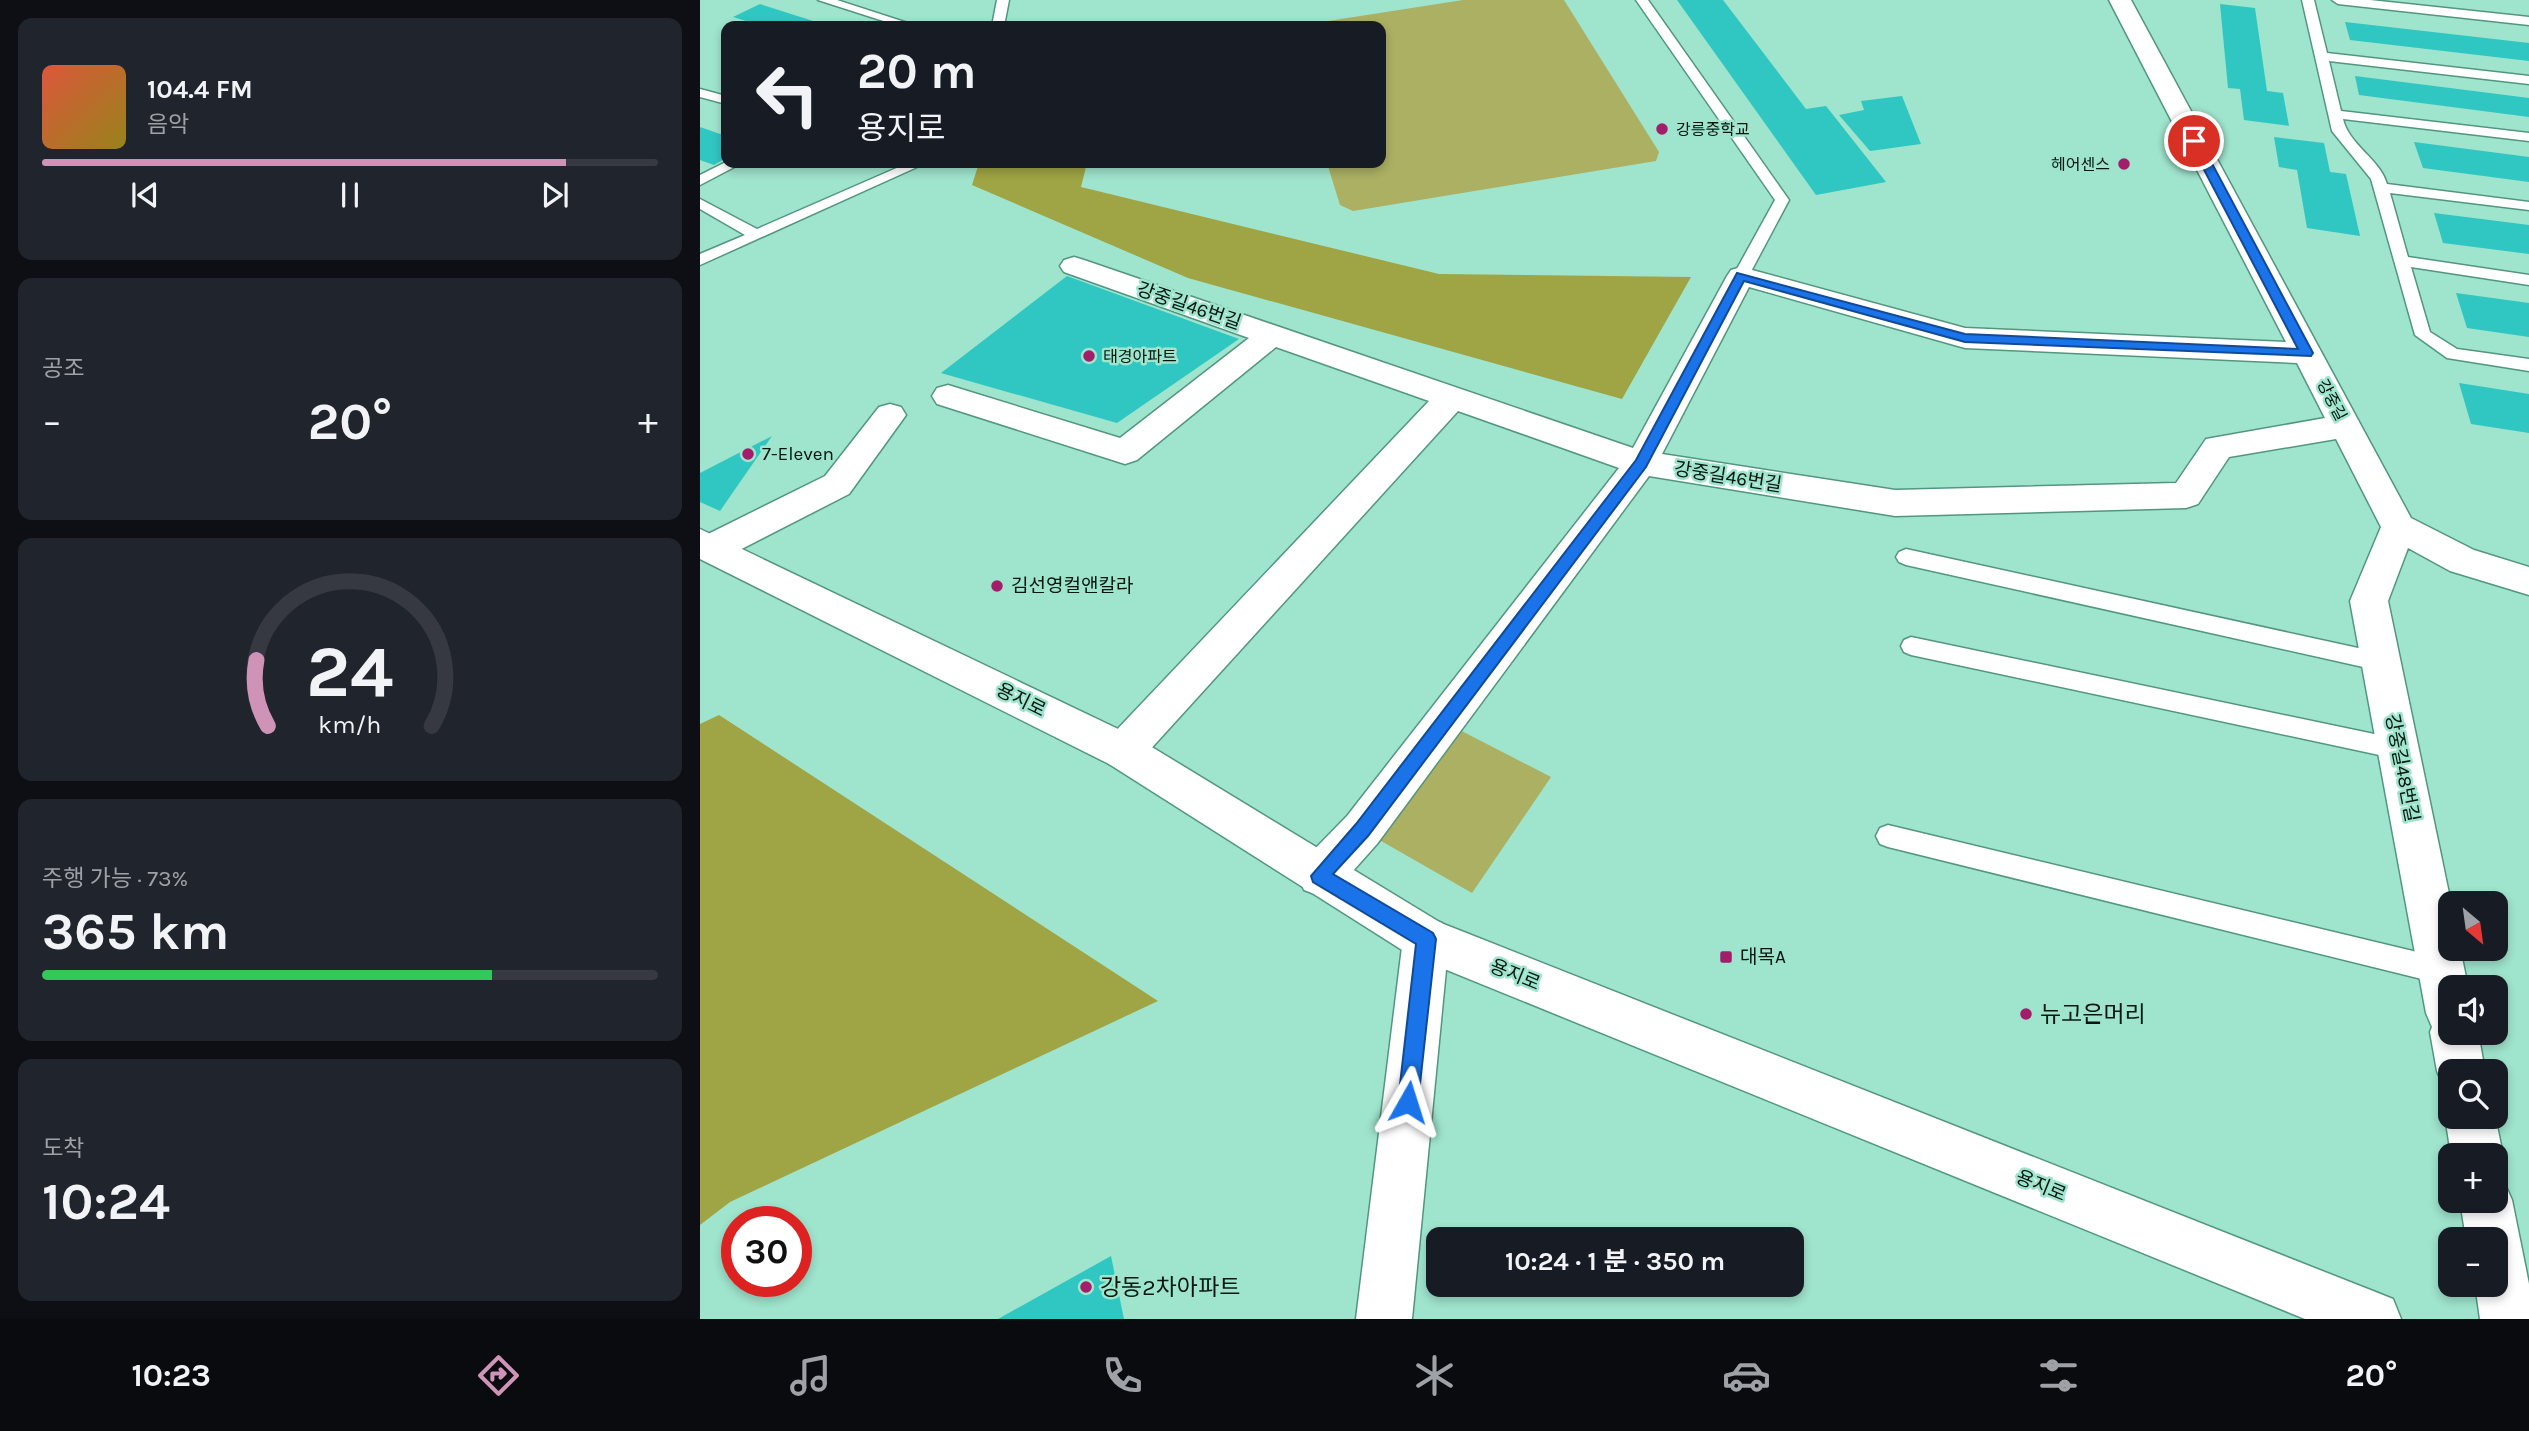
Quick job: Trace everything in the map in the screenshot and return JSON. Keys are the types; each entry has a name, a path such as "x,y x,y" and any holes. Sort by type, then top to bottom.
{"street":[{"name":"강중길","path":"2120,0 2399,527"},
{"name":"강중길46번길","path":"1074,266 1641,463 1895,503 2186,495 2218,447 2345,426"},
{"path":"1320,876 1362,830 1641,463 1741,276 1965,338 2307,353"},
{"path":"948,396 1125,452 1272,335"},
{"path":"1123,751 1452,397"},
{"path":"706,546 837,485 890,415"},
{"path":"2399,527 2463,561 2529,581"},
{"name":"강중길48번길","path":"2399,527 2369,601 2443,975"},
{"name":"용지로","path":"706,546 1123,751 1320,876 1426,939 2373,1319"},
{"path":"1384,1319 1426,939"},
{"path":"2504,1297 2508,1319"}],"lane":[{"path":"824,0 894,21"},
{"path":"999,21 1003,0"},
{"path":"1642,0 1782,200 1741,276"},
{"path":"2308,0 2339,131 2378,178 2423,335 2453,354 2529,365"},
{"path":"2337,0 2529,20"},
{"path":"2321,56 2529,80"},
{"path":"700,93 721,99"},
{"path":"2335,114 2529,137"},
{"path":"700,181 726,168"},
{"path":"700,260 908,168"},
{"path":"2382,188 2529,206"},
{"path":"700,203 755,235"},
{"path":"2402,261 2529,279"},
{"path":"1906,557 2381,662"},
{"path":"1911,646 2398,749"},
{"path":"1888,836 2442,971"}],"green space":[{"path":"1463,0 1564,0 1659,152 1656,161 1353,211 1340,205 1329,168 1386,168 1386,21 1328,21"},
{"path":"977,168 1086,168 1081,187 1439,274 1691,277 1622,399 1188,278 972,185"},
{"path":"719,715 1158,1001 721,1206 721,1209 700,1225 700,724"},
{"path":"1446,723 1551,777 1472,893 1362,830"}],"building":[{"path":"1677,0 1723,0 1806,109 1826,106 1886,182 1816,195"},
{"path":"760,4 813,21 746,21 733,17"},
{"path":"2220,4 2255,8 2267,91 2283,93 2289,126 2244,120 2240,89 2228,88"},
{"path":"2345,22 2529,43 2529,61 2350,40"},
{"path":"2355,76 2529,98 2529,117 2359,95"},
{"path":"1902,96 1921,144 1870,151 1839,115 1864,110 1861,101"},
{"path":"700,127 721,134 721,161 714,165 700,160"},
{"path":"2274,137 2324,143 2330,172 2346,174 2360,236 2307,228 2297,170 2279,167"},
{"path":"2414,142 2529,157 2529,182 2423,168"},
{"path":"2434,213 2529,225 2529,254 2443,243"},
{"name":"태경아파트","path":"1067,276 1239,339 1117,423 941,373"},
{"path":"2456,293 2529,303 2529,337 2467,328"},
{"path":"2459,383 2529,394 2529,433 2471,424"},
{"name":"7-Eleven","path":"772,436 720,511 700,502 700,473"},
{"name":"강동2차아파트","path":"1111,1256 1124,1319 998,1319"}],"place":[{"name":"강릉중학교","path":"1662,129"},
{"name":"헤어센스","path":"2124,164"},
{"name":"태경아파트","path":"1089,356"},
{"name":"7-Eleven","path":"748,454"},
{"name":"김선영컬앤칼라","path":"997,586"},
{"name":"대목A","path":"1726,957"},
{"name":"뉴고은머리","path":"2026,1014"},
{"name":"강동2차아파트","path":"1086,1287"}],"route":[{"path":"1408,1102 1426,939 1320,876 1362,830 1641,463 1741,276 1965,338 2307,353 2194,141"}]}
